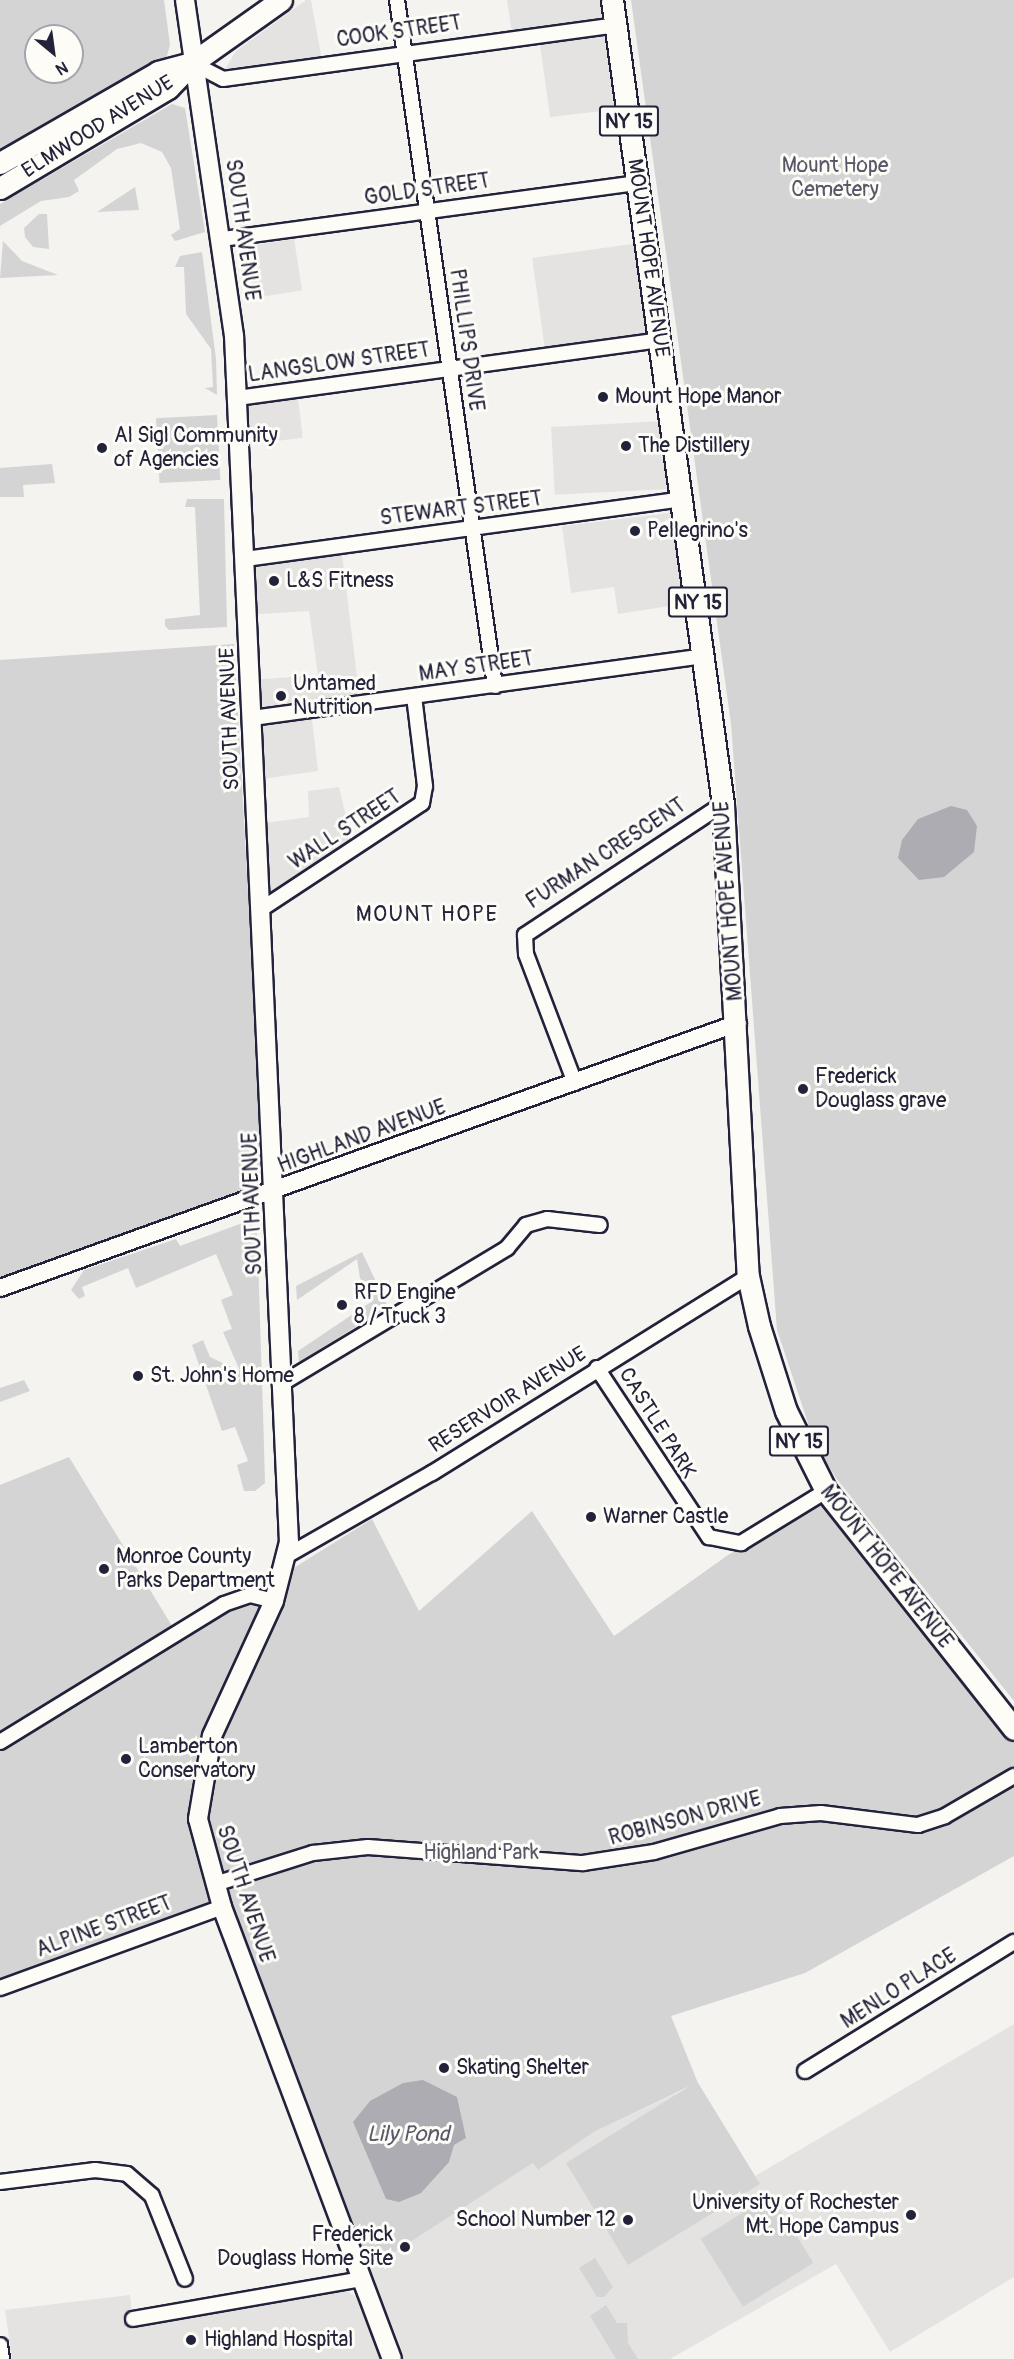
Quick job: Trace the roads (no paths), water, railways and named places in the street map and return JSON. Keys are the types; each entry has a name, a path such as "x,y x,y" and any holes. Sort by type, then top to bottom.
{"main road":[{"name":"SOUTH AVENUE","path":"185,0 192,63 222,239 237,398 260,910 276,1192 288,1555 274,1601 204,1761 198,1819 222,1907 392,2359"},
{"name":"ELMWOOD AVENUE","path":"0,188 168,88 192,63 281,0"},
{"name":"MOUNT HOPE AVENUE","path":"612,0 706,656 723,804 738,1023 748,1276 786,1411 826,1491 1014,1729"},
{"name":"ELMWOOD AVENUE","path":"0,163 158,72 192,63"}],"street":[{"name":"PHILLIPS DRIVE","path":"397,0 495,686"},
{"name":"COOK STREET","path":"192,63 223,79 405,52 615,25"},
{"name":"GOLD STREET","path":"222,239 638,183"},
{"name":"LANGSLOW STREET","path":"237,398 660,340"},
{"name":"STEWART STREET","path":"245,559 683,499"},
{"name":"MAY STREET","path":"252,718 706,656"},
{"name":"WALL STREET","path":"260,910 422,803 425,786 414,697"},
{"name":"FURMAN CRESCENT","path":"575,1083 526,954 525,935 723,804"},
{"name":"HIGHLAND AVENUE","path":"0,1288 276,1192 738,1023"},
{"path":"281,1384 507,1248 526,1225 547,1218 600,1225"},
{"name":"RESERVOIR AVENUE","path":"288,1555 748,1276"},
{"name":"CASTLE PARK","path":"597,1368 709,1537 741,1543 826,1491"},
{"path":"0,1742 224,1604 250,1595 274,1601"},
{"name":"ROBINSON DRIVE","path":"215,1884 314,1854 368,1847 583,1863 654,1852 780,1816 838,1814 918,1825 945,1816 1014,1776"},
{"name":"ALPINE STREET","path":"0,1988 222,1907"},
{"name":"MENLO PLACE","path":"806,2071 1014,1942"},
{"path":"0,2182 95,2170 127,2174 152,2196 185,2279"},
{"path":"133,2319 362,2279"},
{"path":"0,2345 2,2359"}],"water":[{"path":"951,806 967,810 977,826 974,852 944,877 919,880 898,858 902,840 918,819"},
{"name":"Lily Pond","path":"423,2080 457,2097 466,2138 454,2145 449,2162 421,2193 399,2202 386,2199 353,2122 370,2101 403,2083"}],"place":[{"name":"Mount Hope Manor","path":"603,397"},
{"name":"The Distillery","path":"626,446"},
{"name":"Al Sigl Community of Agencies","path":"102,448"},
{"name":"Pellegrino's","path":"635,531"},
{"name":"L&S Fitness","path":"274,581"},
{"name":"Untamed Nutrition","path":"281,696"},
{"name":"Frederick Douglass grave","path":"803,1089"},
{"name":"RFD Engine 8 / Truck 3","path":"342,1305"},
{"name":"St. John's Home","path":"138,1376"},
{"name":"Warner Castle","path":"591,1517"},
{"name":"Monroe County Parks Department","path":"104,1569"},
{"name":"Lamberton Conservatory","path":"126,1759"},
{"name":"Skating Shelter","path":"444,2068"},
{"name":"University of Rochester Mt. Hope Campus","path":"911,2215"},
{"name":"School Number 12","path":"628,2220"},
{"name":"Frederick Douglass Home Site","path":"405,2247"},
{"name":"Highland Hospital","path":"191,2340"}],"district":[{"name":"MOUNT HOPE","path":"427,915"}],"park label":[{"name":"Mount Hope Cemetery","path":"835,178"},
{"name":"Highland Park","path":"481,1853"}]}
